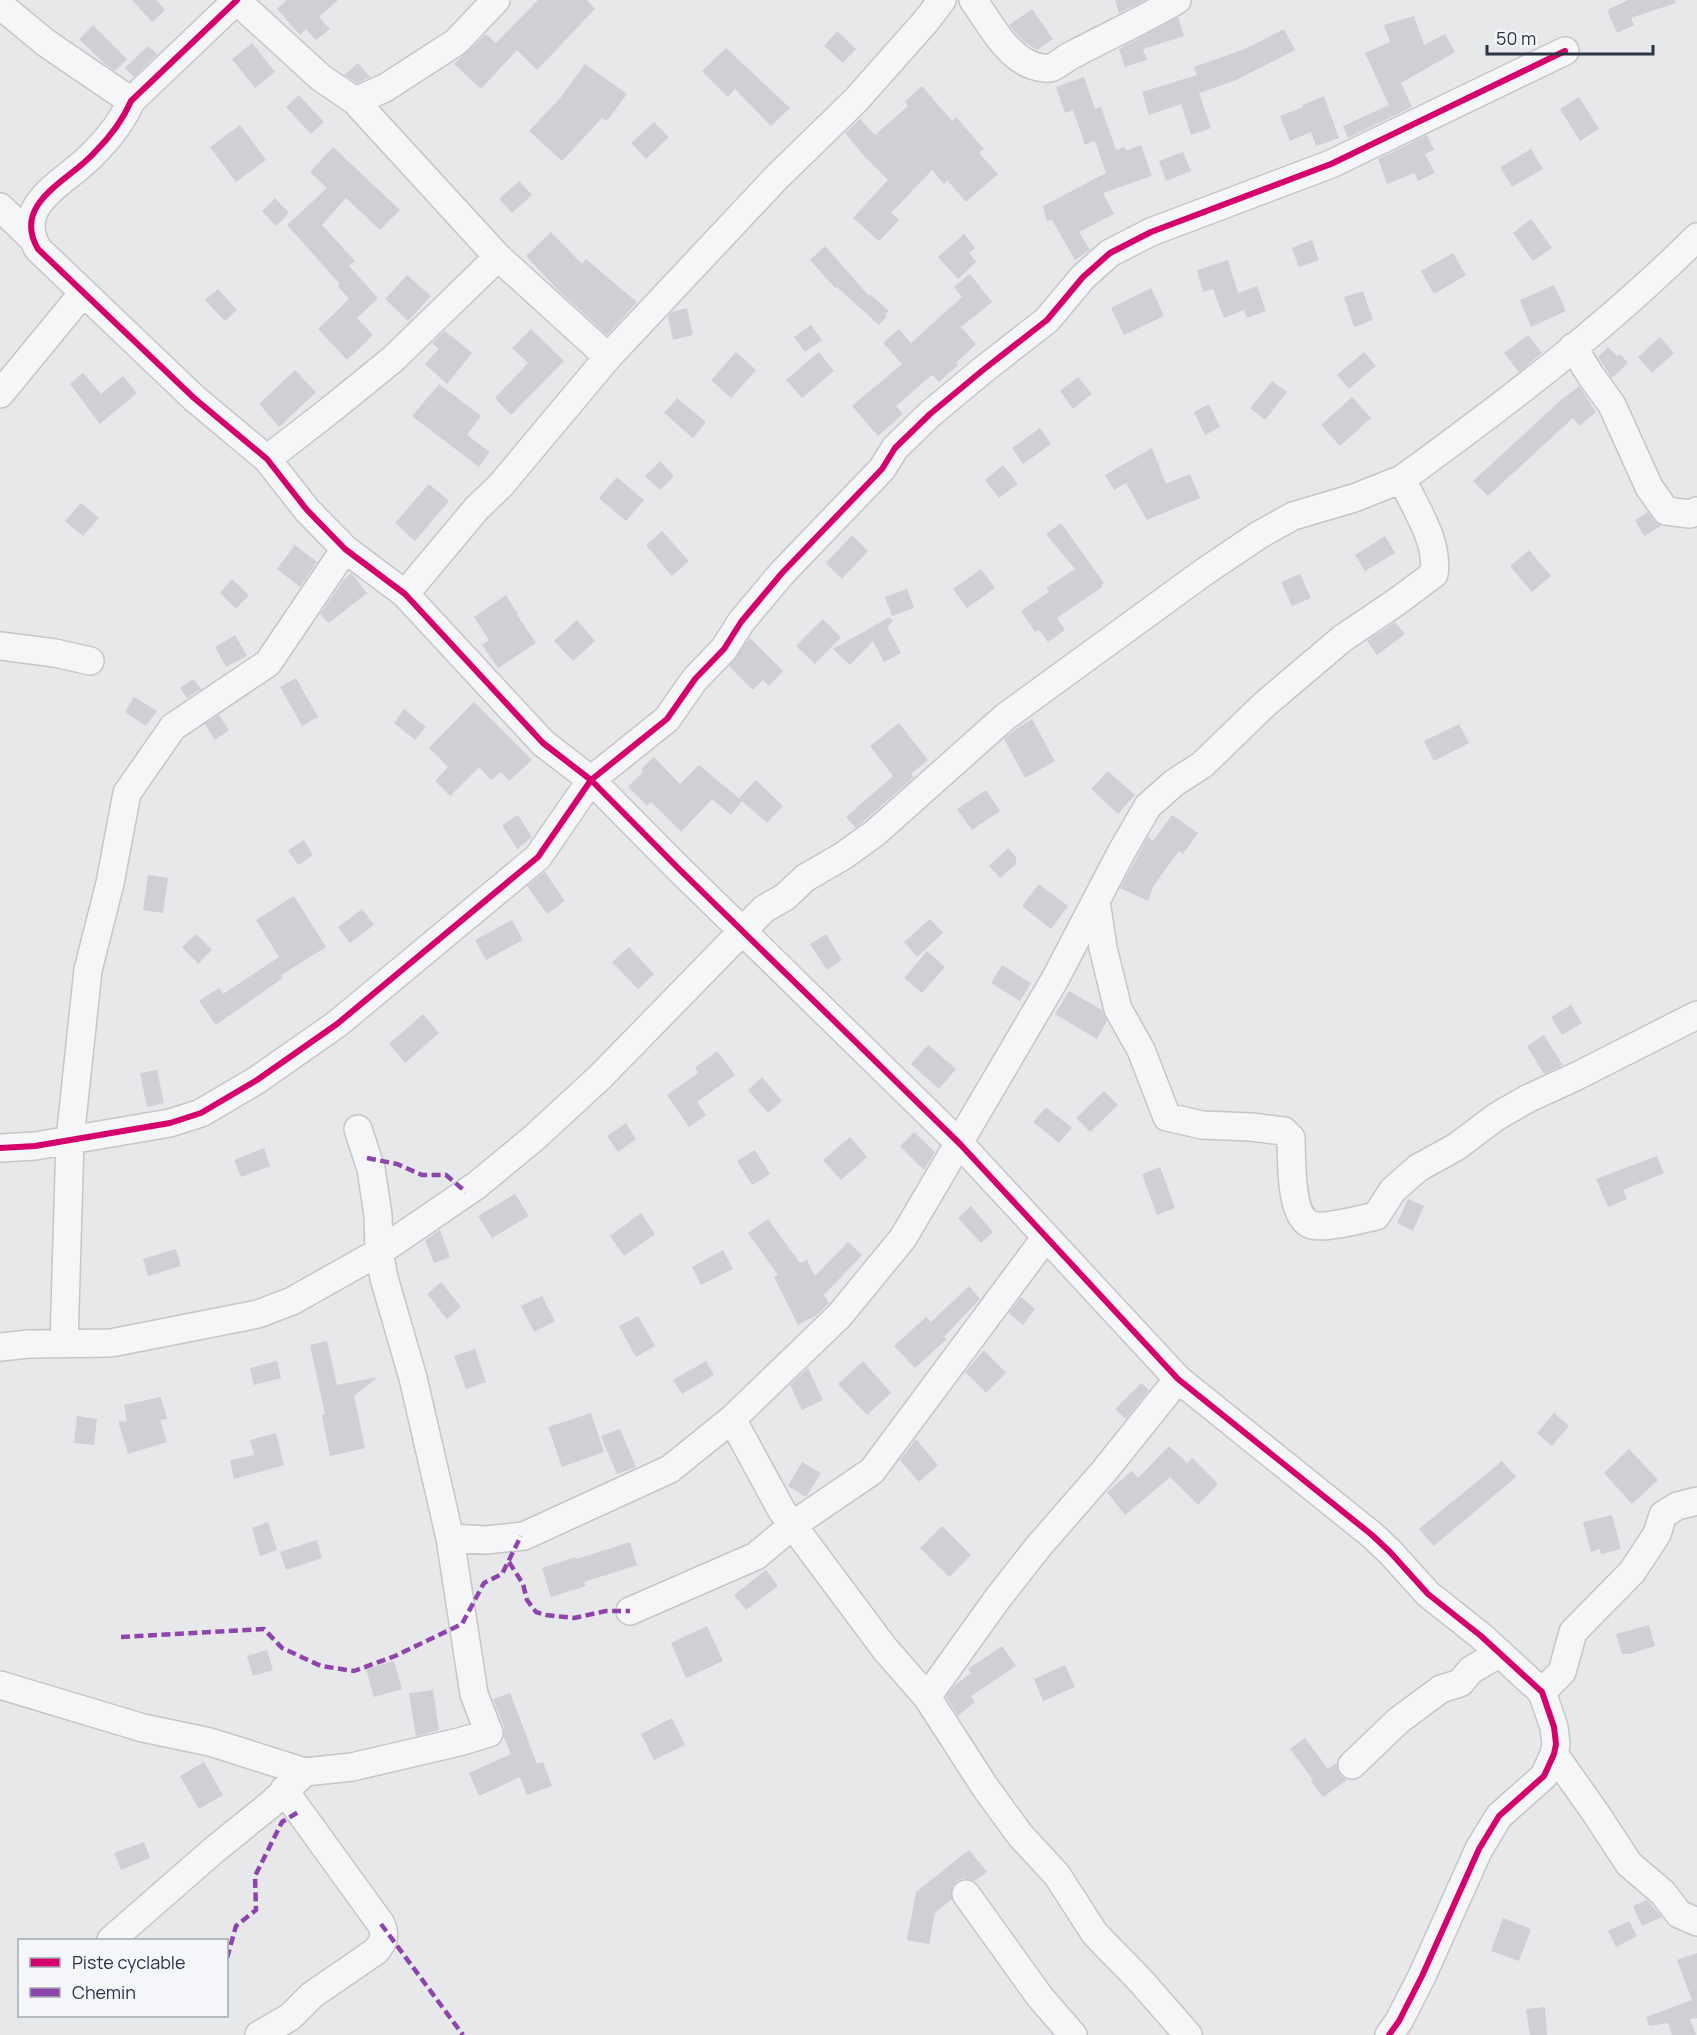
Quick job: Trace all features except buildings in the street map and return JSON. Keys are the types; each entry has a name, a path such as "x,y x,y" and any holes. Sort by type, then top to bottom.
{"street":[{"path":"32,238 30,227 32,218 45,195 93,155 124,115 130,101 236,0 320,76 355,101 498,257 608,357"},
{"path":"355,101 386,88 456,42 496,0"},
{"path":"405,594 477,508 501,485 608,357 777,177 856,100 942,0"},
{"path":"973,0 1016,55 1027,63 1051,68 1072,54 1177,0"},
{"path":"0,5 46,43 130,101"},
{"path":"0,1148 35,1146 170,1123 201,1113 266,1074 337,1024 538,857 591,780 667,719 695,679 724,649 741,621 782,573 882,469 895,448 930,414 982,370 1047,320 1083,277 1110,253 1151,232 1331,164 1565,51"},
{"path":"0,207 32,238 38,249 194,398 267,459 307,510 345,549 405,594 543,743 591,780 960,1144 1178,1379 1372,1535 1428,1594 1500,1653 1542,1692 1554,1727 1554,1754 1544,1776 1499,1816 1479,1849 1397,2030"},
{"path":"0,1347 29,1344 111,1343 258,1314 292,1301 379,1252 477,1185 535,1137 600,1077 764,909 785,897 805,878 875,833 1005,717 1204,572 1259,535 1293,516 1354,498 1402,479 1496,411 1661,273 1697,237"},
{"path":"267,459 393,359 498,257"},
{"path":"0,394 83,293"},
{"path":"1573,347 1612,405 1624,437 1649,487 1666,511 1690,514 1697,511"},
{"path":"450,1538 486,1540 524,1536 670,1469 732,1419 838,1316 903,1238 1054,981 1148,806 1174,783 1202,765 1265,704 1343,638 1434,574 1436,562 1428,535 1402,479"},
{"path":"64,1344 70,1139 88,970 110,883 127,794 173,727 268,663 345,549"},
{"path":"0,646 55,653 90,661"},
{"path":"1096,901 1103,948 1118,1009 1141,1050 1167,1117 1202,1125 1284,1131 1291,1138 1294,1196 1303,1218 1312,1225 1330,1225 1376,1216 1393,1190 1418,1168 1456,1147 1496,1118 1527,1099 1697,1015"},
{"path":"0,1685 143,1728 210,1742 305,1772 351,1767 489,1733 474,1694 450,1538 411,1368 384,1278 379,1252 378,1215 371,1169 358,1130"},
{"path":"630,1611 756,1556 793,1525 872,1471 1046,1237"},
{"path":"927,1697 998,1598 1038,1547 1105,1470 1178,1379"},
{"path":"732,1419 782,1511 885,1649 927,1697 985,1787 1020,1835 1057,1875 1095,1934 1139,1979 1188,2035"},
{"path":"1542,1692 1562,1672 1573,1632 1632,1572 1657,1534 1663,1515 1677,1506 1697,1501"},
{"path":"1352,1765 1399,1720 1441,1689 1460,1683 1471,1670 1500,1653"},
{"path":"1554,1754 1629,1864 1663,1893 1679,1914 1697,1922"},
{"path":"113,1939 305,1772"},
{"path":"277,2031 312,1995 376,1951 385,1934 381,1924 284,1790"},
{"path":"966,1894 1040,1997 1072,2035"}],"marked path":[{"path":"367,1158 397,1164 422,1175 446,1175 466,1192"},
{"path":"121,1637 264,1629 282,1648 321,1666 354,1671 395,1656 462,1624 484,1583 502,1574 521,1536"},
{"path":"509,1562 523,1584 527,1600 536,1612 574,1618 606,1611 630,1611"},
{"path":"228,1954 236,1926 256,1910 255,1876 282,1822 300,1811"},
{"path":"381,1924 463,2035"}],"cycle path":[{"path":"237,0 131,101 120,122 105,141 46,194 37,206 32,219 32,233 38,249 194,398 267,459 307,510 345,549 405,594 543,743 591,780 960,1144 1178,1379 1372,1535 1428,1594 1481,1636 1542,1692 1554,1727 1556,1744 1554,1754 1544,1776 1499,1816 1479,1849 1422,1976 1399,2021 1389,2035"},
{"path":"0,1148 35,1146 170,1123 201,1113 257,1080 337,1024 538,857 591,780 667,719 695,679 724,649 741,622 782,573 882,469 895,448 930,414 1047,320 1083,277 1110,253 1151,232 1331,164 1565,51"}]}
